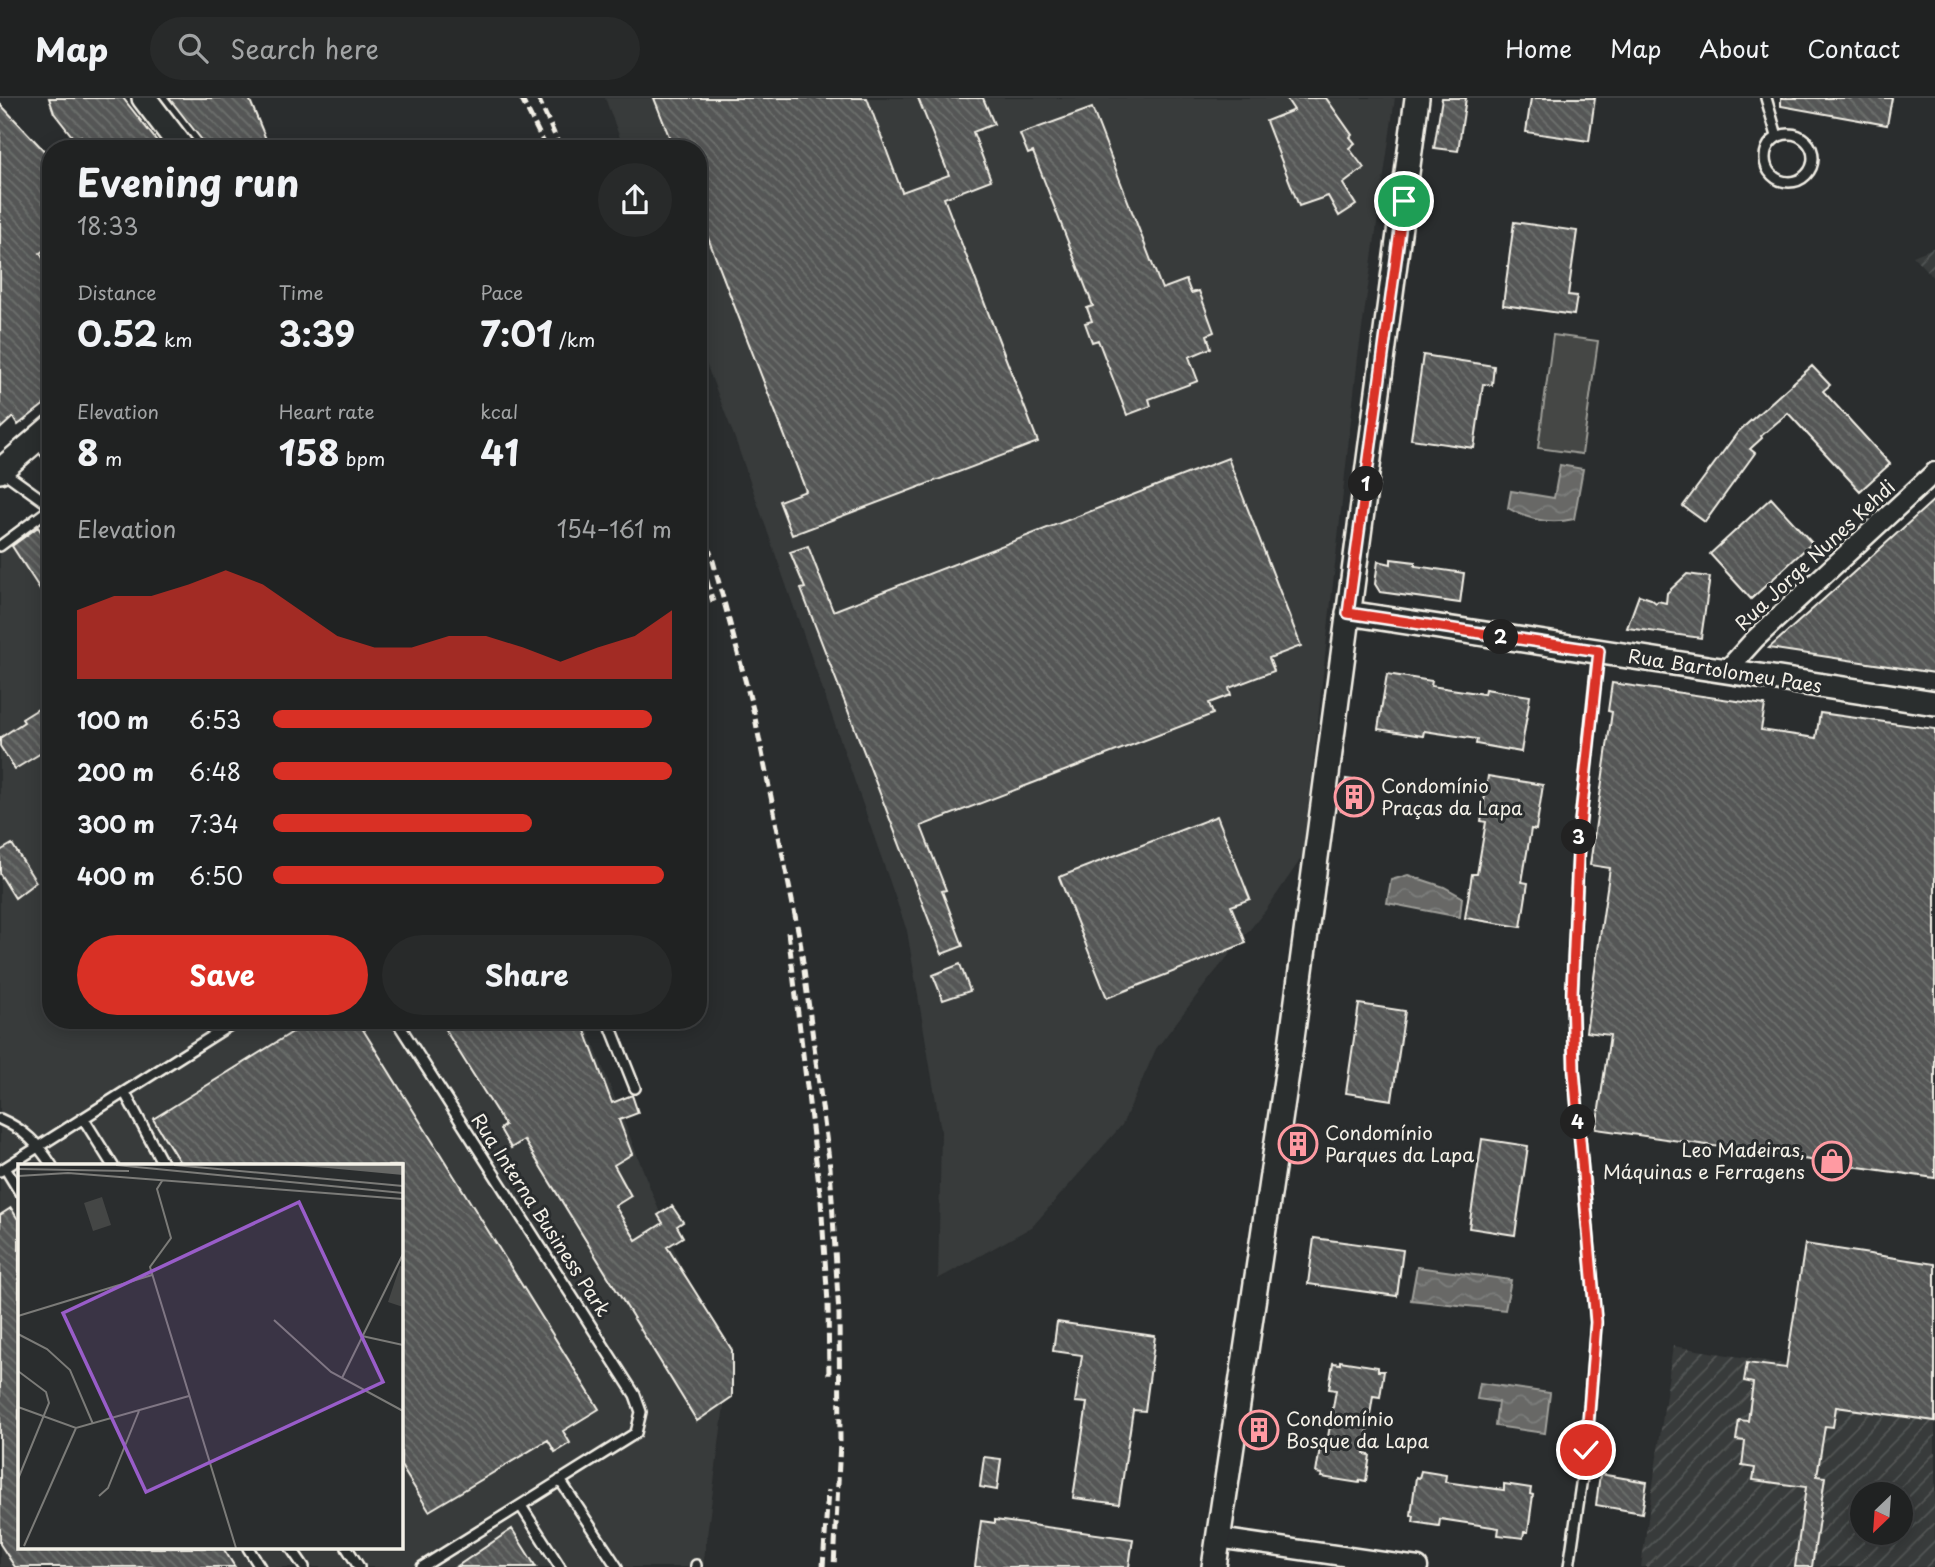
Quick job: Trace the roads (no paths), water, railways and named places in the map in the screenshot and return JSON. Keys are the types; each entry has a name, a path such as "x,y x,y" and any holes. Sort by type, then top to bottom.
{"street":[{"path":"144,98 176,140"},
{"path":"1214,1567 1290,1053 1417,98"},
{"path":"0,470 42,434"},
{"name":"Rua Jorge Nunes Kehdi","path":"1726,671 1755,639 1935,472"},
{"name":"Rua Bartolomeu Paes","path":"1348,613 1935,703"},
{"path":"1218,1538 1418,1567"}],"lane":[{"path":"1766,98 1777,136"},
{"path":"1794,134 1808,143 1812,151 1811,168 1800,180 1783,182 1769,173 1765,165 1766,148 1777,136 1794,134"},
{"path":"0,470 42,500"},
{"path":"0,546 42,514"},
{"path":"1569,1567 1586,1450 1596,1322 1574,1071 1572,993 1579,834 1599,651"},
{"path":"18,1190 2,1169 223,1029"},
{"name":"Rua Interna Business Park","path":"402,1029 635,1395 641,1412 636,1433 560,1480"},
{"path":"612,1029 635,1088"},
{"path":"125,1093 163,1164"},
{"path":"83,1118 112,1164"},
{"path":"0,1119 26,1133 39,1145 51,1164"},
{"path":"422,1567 560,1480 617,1567"},
{"path":"521,1506 560,1567"},
{"path":"249,1550 260,1567"},
{"path":"292,1550 304,1567"},
{"path":"347,1550 359,1567"}],"water":[{"path":"1560,465 1583,469 1574,519 1540,520 1508,508 1511,491 1554,498"},
{"path":"1408,875 1444,887 1462,897 1460,917 1387,903 1391,880"},
{"path":"1417,1267 1511,1280 1505,1310 1411,1300"},
{"path":"1480,1383 1550,1393 1545,1433 1495,1426 1498,1402 1477,1399"}],"railway":[{"path":"521,98 542,140"},
{"path":"538,98 557,140"},
{"path":"707,543 754,713 800,940 830,1167 839,1315 840,1441 834,1567"},
{"path":"707,582 713,602"},
{"path":"788,932 821,1201 828,1303 829,1378"},
{"path":"823,1567 828,1490"}],"place":[{"name":"Condomínio Praças da Lapa","path":"1354,797"},
{"name":"Condomínio Parques da Lapa","path":"1298,1144"},
{"name":"Leo Madeiras, Máquinas e Ferragens","path":"1832,1161"},
{"name":"Condomínio Bosque da Lapa","path":"1259,1430"}]}
